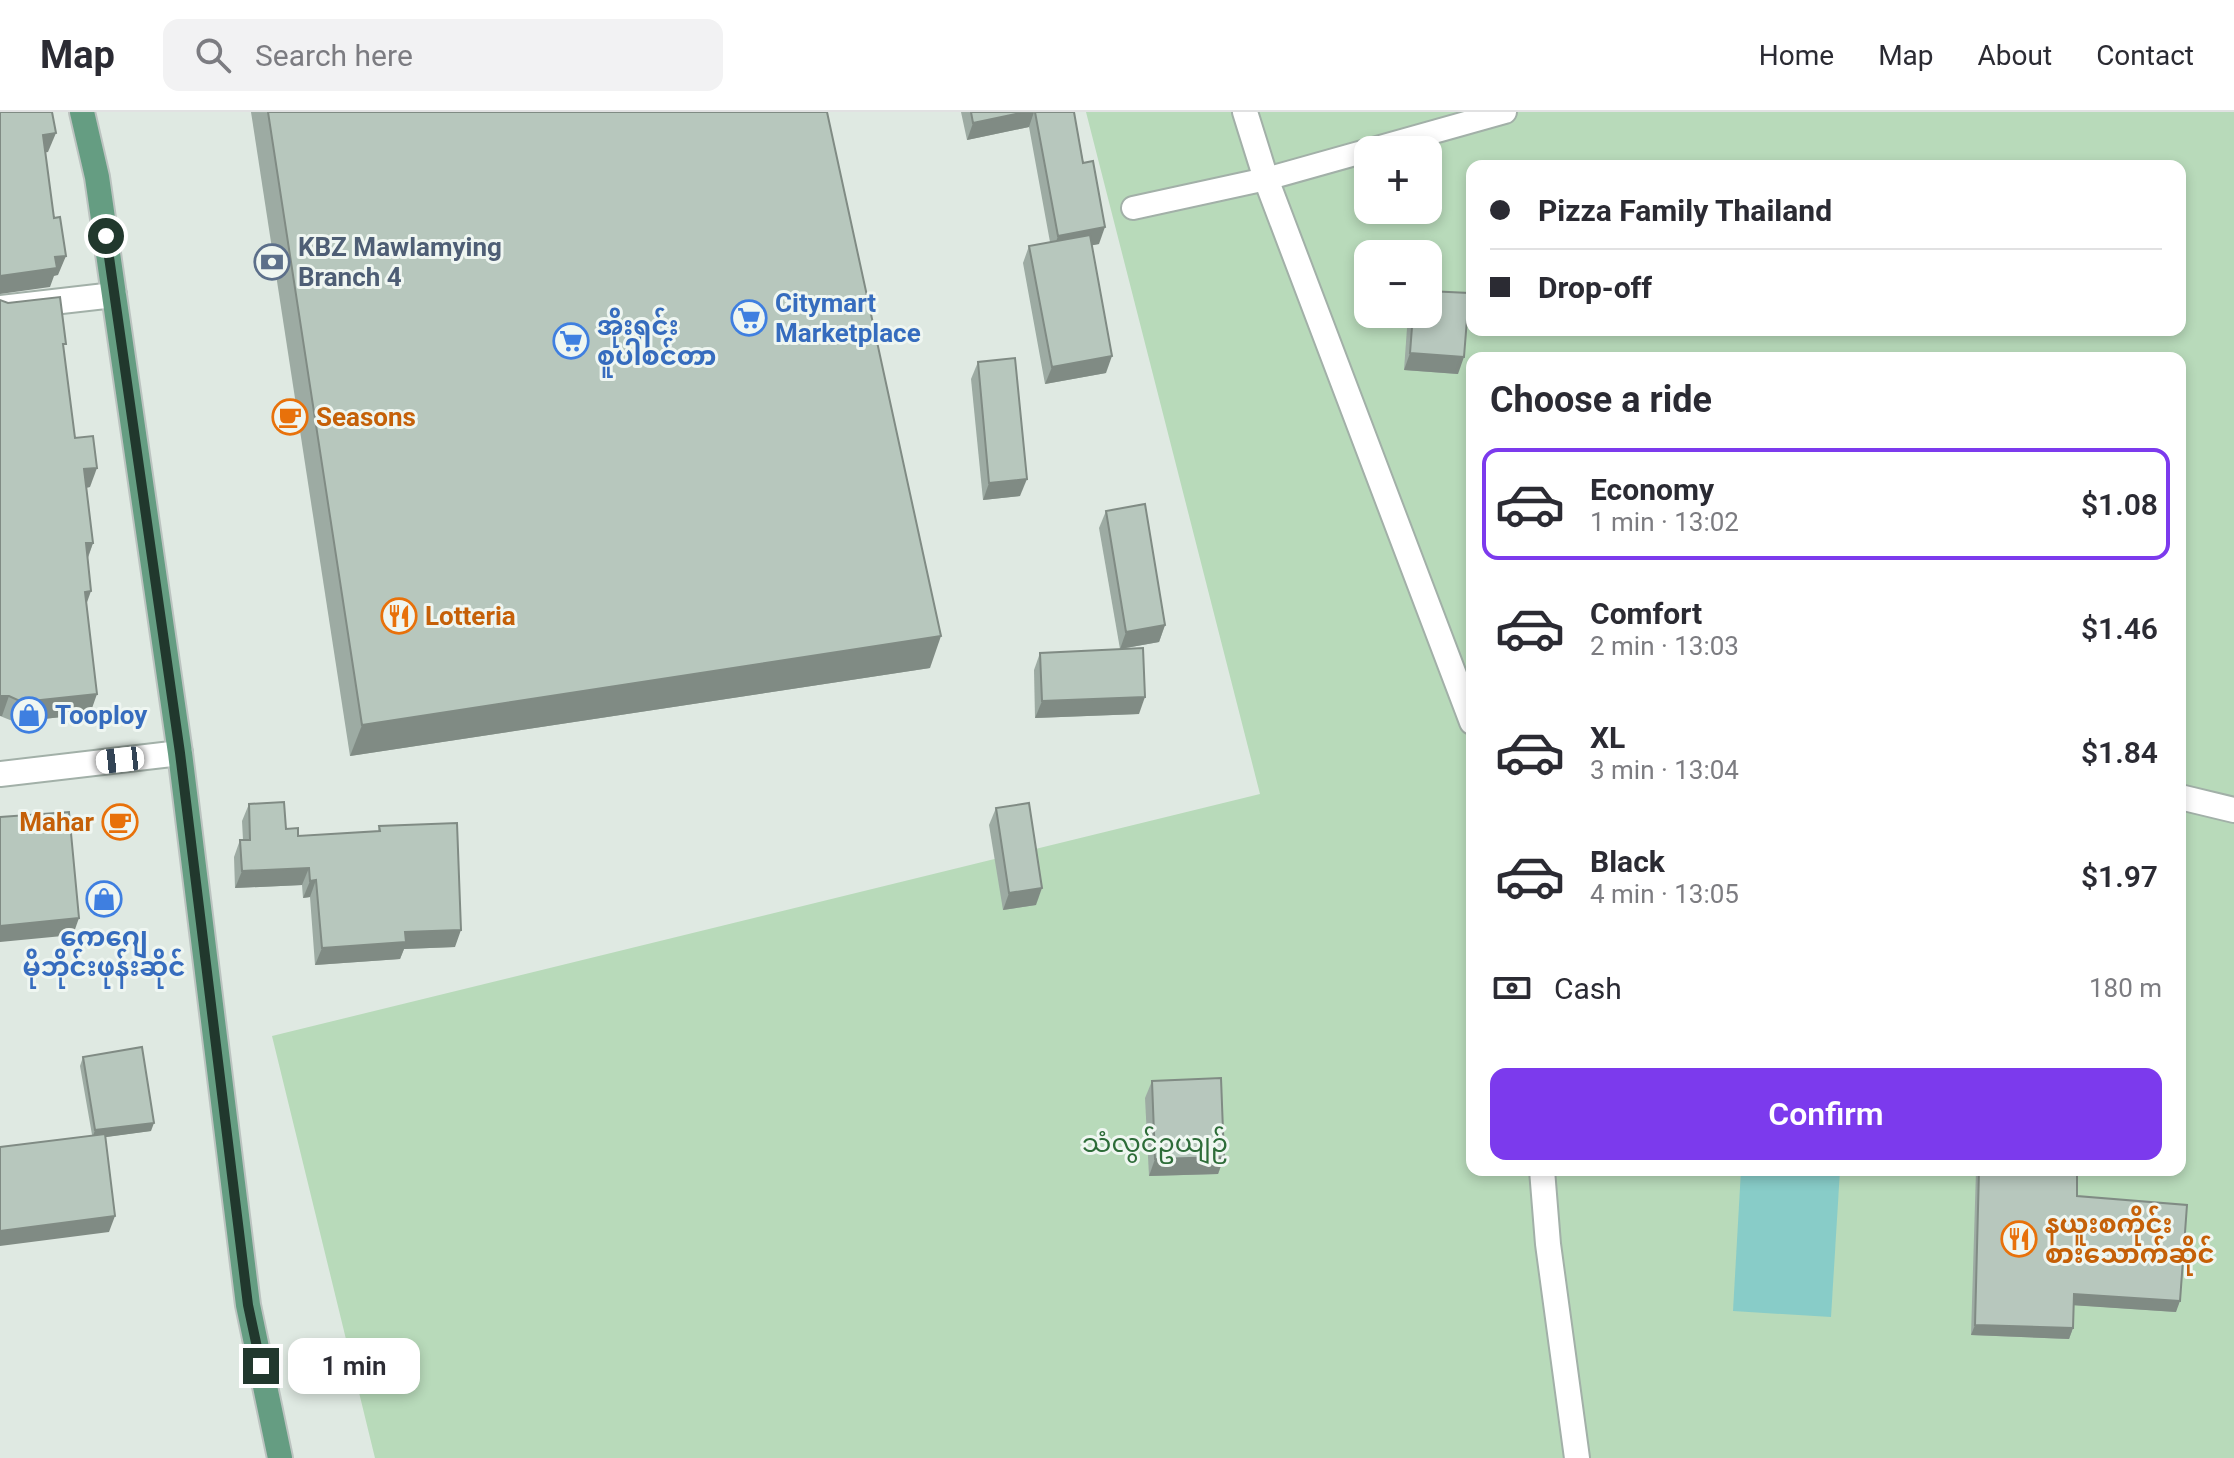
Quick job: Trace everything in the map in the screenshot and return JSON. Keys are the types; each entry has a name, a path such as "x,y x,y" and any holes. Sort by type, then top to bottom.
{"main road":[{"path":"82,112 97,177 180,753 248,1305 280,1458"}],"street":[{"path":"1245,112 1266,179 1466,706"},
{"path":"0,308 114,295"},
{"path":"0,774 180,753"},
{"path":"2186,798 2234,810"},
{"path":"1542,1176 1548,1244 1577,1458"}],"lane":[{"path":"1133,208 1266,179 1505,112"}],"green space":[{"name":"သံလွင်ဥယျဉ်","path":"1086,112 2234,112 2234,1458 375,1458 272,1036 1260,794"}],"water":[{"path":"1741,1176 1840,1176 1831,1317 1733,1311"}],"building":[{"path":"0,112 52,112 56,133 43,135 54,218 60,217 66,256 55,257 57,268 0,276"},
{"path":"268,112 827,112 941,636 362,725"},
{"path":"971,112 1025,112 973,123"},
{"path":"1035,112 1074,112 1083,163 1093,161 1105,227 1058,236"},
{"path":"1090,235 1112,356 1052,367 1029,246"},
{"path":"1442,292 1466,293 1464,357 1410,353 1412,328 1442,328"},
{"path":"60,297 75,438 93,436 97,468 84,469 93,543 86,543 91,591 85,592 97,694 22,702 0,696 0,300 8,303"},
{"path":"1015,358 1027,479 989,483 978,362"},
{"path":"1145,504 1165,625 1126,632 1106,511"},
{"path":"1143,648 1145,697 1042,701 1040,653"},
{"path":"284,802 286,829 298,828 298,836 380,831 379,826 457,823 461,930 405,932 406,942 322,948 316,880 310,881 309,868 242,871 240,840 250,840 249,804"},
{"path":"1029,803 1042,888 1009,893 996,808"},
{"path":"69,812 79,918 0,926 0,817"},
{"path":"142,1047 154,1123 95,1130 83,1057"},
{"path":"1221,1078 1224,1157 1155,1159 1152,1081"},
{"path":"105,1134 115,1216 0,1231 0,1147"},
{"path":"1979,1176 2077,1176 2077,1196 2187,1205 2180,1301 2074,1294 2073,1328 1975,1325"}],"place":[{"name":"KBZ Mawlamying Branch 4","path":"272,262"},
{"name":"Citymart Marketplace","path":"749,318"},
{"name":"အိုးရှင်း စူပါစင်တာ","path":"571,341"},
{"name":"Seasons","path":"290,417"},
{"name":"Lotteria","path":"399,616"},
{"name":"Tooploy","path":"29,715"},
{"name":"Mahar","path":"120,822"},
{"name":"ကေဂျေ မိုဘိုင်းဖုန်းဆိုင်","path":"104,899"},
{"name":"နယူးစကိုင်း စားသောက်ဆိုင်","path":"2019,1239"}],"route":[{"path":"106,236 180,753 248,1305 261,1366"}]}
